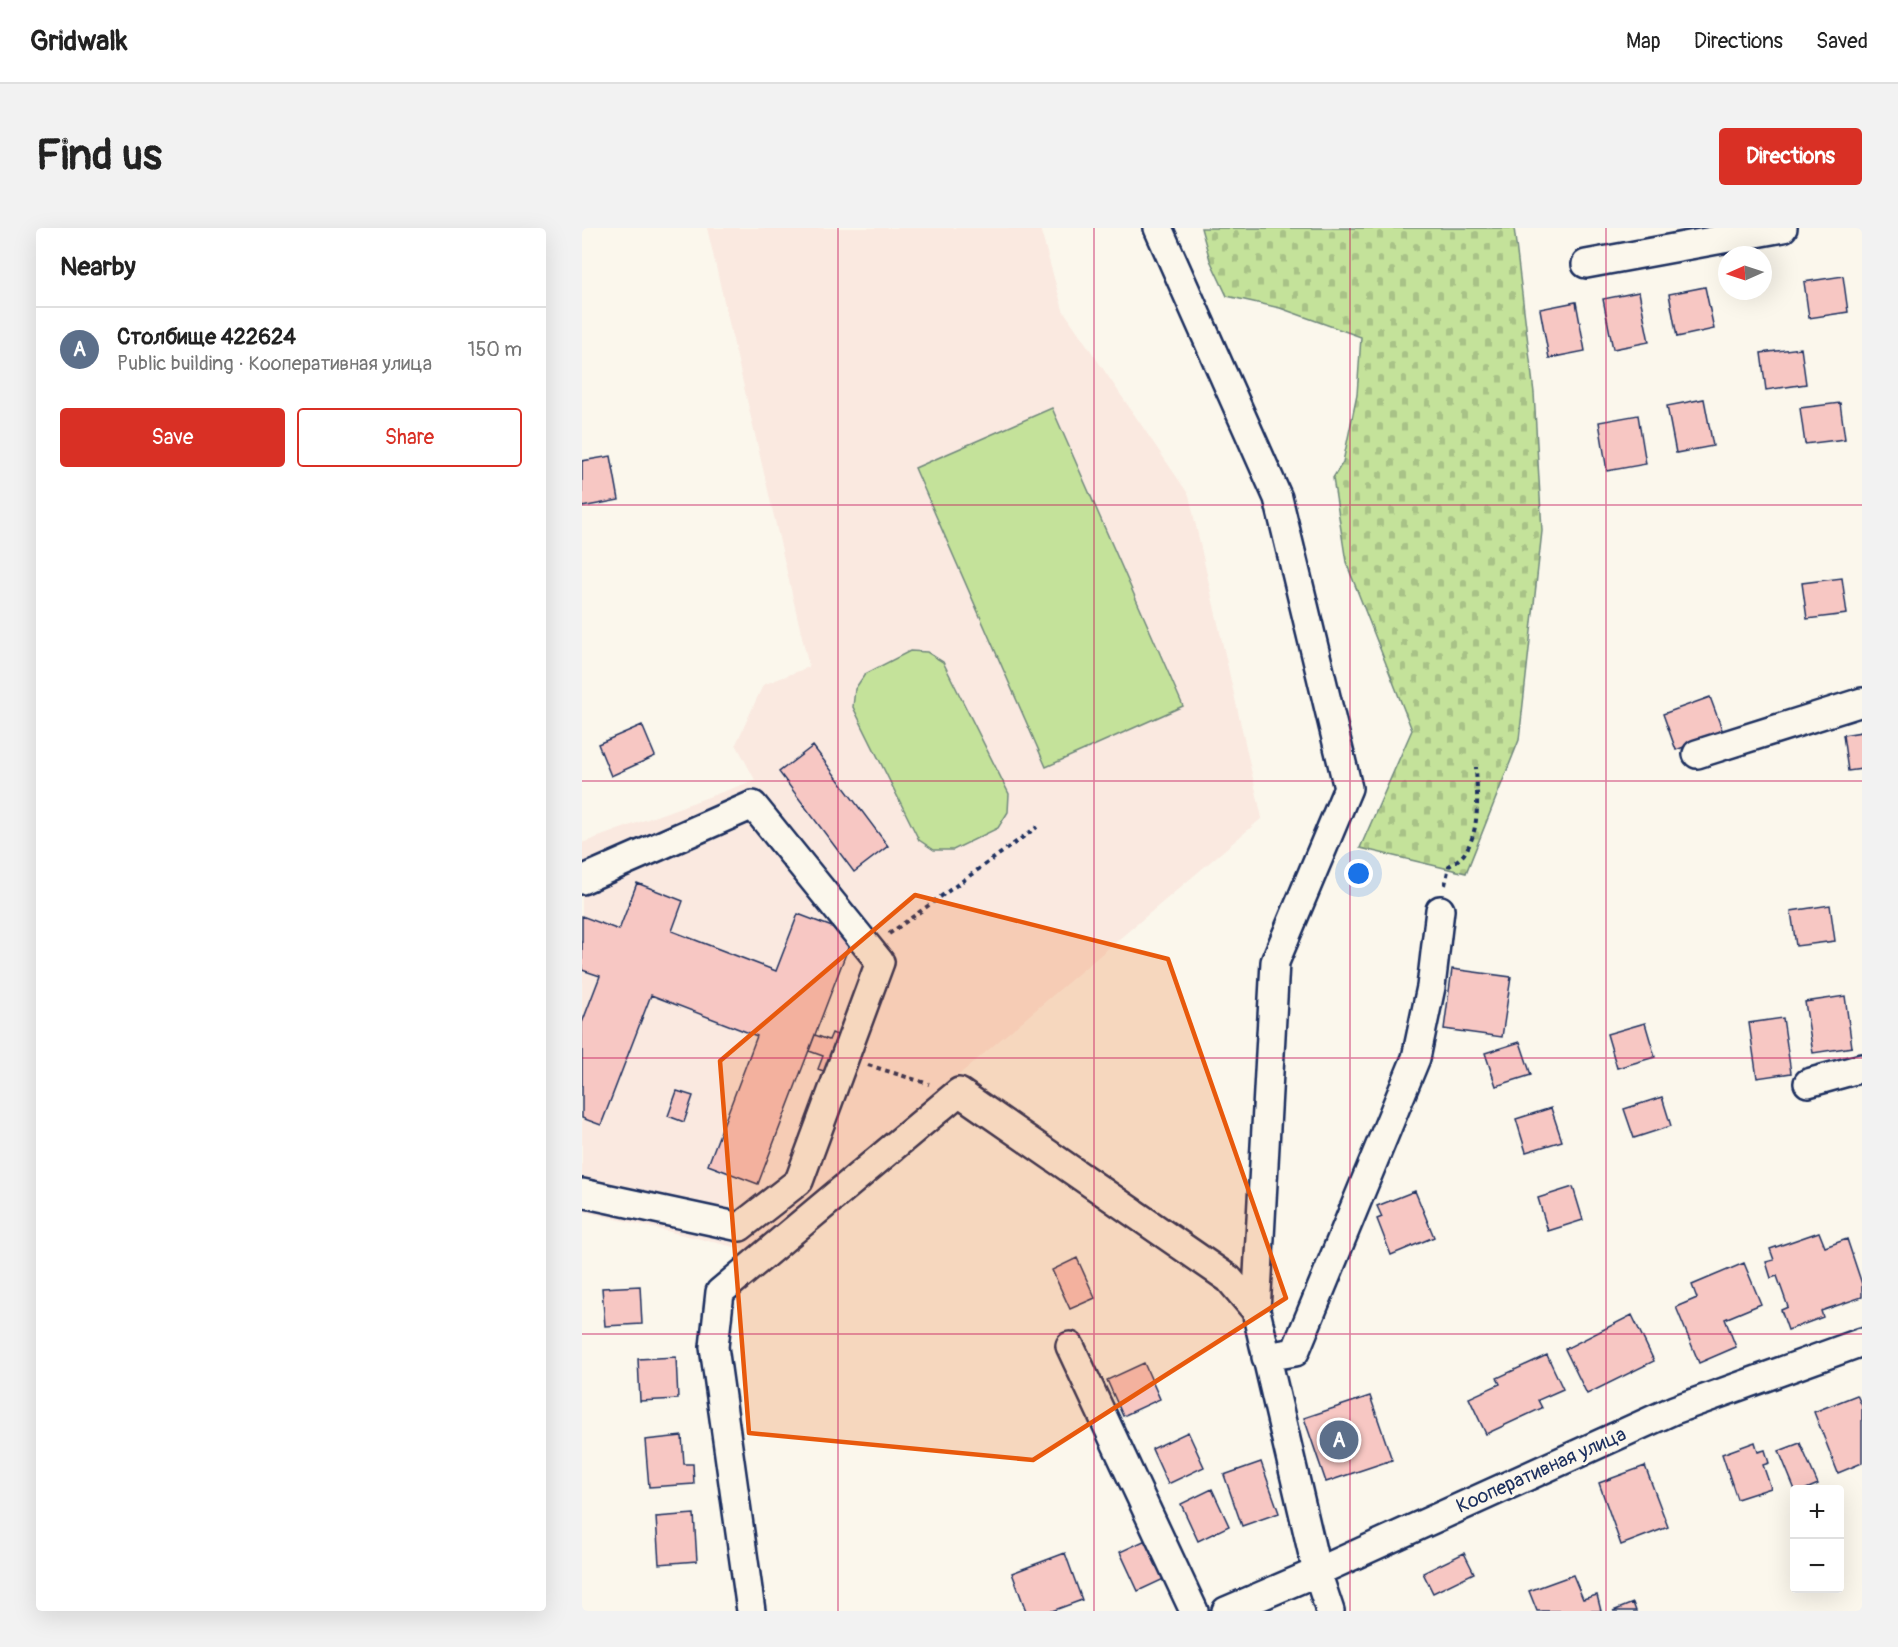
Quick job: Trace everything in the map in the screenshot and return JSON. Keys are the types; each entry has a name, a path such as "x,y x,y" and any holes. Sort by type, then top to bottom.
{"street":[{"path":"1158,228 1278,498 1348,788 1275,962 1256,1311 1317,1572 1330,1611"},
{"path":"1586,264 1783,228"},
{"path":"1696,754 1862,702"},
{"path":"582,880 753,805 880,962 799,1181 740,1227 582,1192"},
{"path":"1266,1357 1295,1352 1416,1058 1431,987 1440,910"},
{"path":"1808,1083 1862,1068"},
{"path":"752,1611 714,1347 720,1292 959,1092 1229,1278 1256,1311"},
{"name":"Кооперативная улица","path":"1226,1611 1674,1410 1862,1342"},
{"path":"1070,1346 1194,1611"}],"path":[{"path":"1440,910 1449,866 1463,856 1474,837 1477,800 1476,767"},
{"path":"869,948 1037,827"},
{"path":"845,1058 959,1092"}],"highlighted area":[{"path":"915,895 1168,959 1286,1298 1033,1460 749,1433 720,1061"}],"shaded area":[{"path":"707,228 1040,228 1063,310 1189,495 1262,818 751,1251 582,1211 582,843 755,780 736,744 763,685 809,667"}],"green space":[{"path":"1201,228 1514,228 1534,393 1542,531 1519,740 1466,873 1360,848 1412,730 1346,562 1333,478 1343,462 1357,395 1361,337 1280,308 1227,296 1210,260"},
{"path":"1052,408 1183,706 1046,767 915,468"},
{"path":"910,651 927,652 943,662 1009,794 1008,812 998,828 953,850 934,850 919,840 853,707 855,689 865,674"}],"building":[{"path":"1843,276 1848,312 1809,318 1804,282"},
{"path":"1705,287 1714,329 1677,337 1669,294"},
{"path":"1639,292 1649,342 1613,349 1603,299"},
{"path":"1576,302 1585,351 1549,358 1540,309"},
{"path":"1801,348 1806,384 1766,390 1761,353"},
{"path":"1704,399 1713,446 1676,453 1667,406"},
{"path":"1840,403 1845,439 1805,444 1800,408"},
{"path":"1638,415 1646,464 1607,471 1599,422"},
{"path":"611,456 619,500 582,507 582,461"},
{"path":"1842,578 1847,614 1807,619 1802,583"},
{"path":"1710,697 1723,732 1676,750 1663,714"},
{"path":"642,725 655,756 611,776 598,744"},
{"path":"1862,732 1862,769 1848,771 1843,735"},
{"path":"813,746 888,846 854,872 779,772"},
{"path":"637,883 683,901 672,931 776,971 798,914 853,935 758,1184 708,1165 757,1036 651,995 601,1125 582,1118 582,1023 600,976 582,970 582,916 619,930"},
{"path":"1830,905 1835,941 1796,946 1791,911"},
{"path":"1452,969 1511,977 1502,1037 1444,1029"},
{"path":"1845,996 1852,1047 1813,1053 1805,1002"},
{"path":"1783,1018 1791,1073 1757,1078 1749,1023"},
{"path":"1645,1023 1655,1057 1617,1068 1607,1034"},
{"path":"832,1033 842,1037 829,1073 818,1069 823,1056 809,1051 815,1035 829,1040"},
{"path":"1520,1042 1531,1075 1496,1086 1485,1053"},
{"path":"677,1091 693,1096 684,1122 668,1116"},
{"path":"1662,1097 1671,1126 1634,1138 1624,1109"},
{"path":"1551,1108 1562,1141 1526,1152 1516,1119"},
{"path":"1573,1187 1583,1220 1548,1231 1538,1198"},
{"path":"1415,1191 1434,1237 1391,1255 1377,1219 1382,1217 1377,1206"},
{"path":"1819,1232 1825,1247 1847,1239 1862,1284 1862,1297 1821,1311 1823,1317 1788,1330 1781,1310 1788,1307 1777,1276 1771,1278 1766,1262 1774,1260 1770,1249"},
{"path":"1077,1258 1095,1298 1070,1309 1052,1270"},
{"path":"1744,1263 1761,1304 1725,1319 1736,1347 1699,1363 1676,1307 1697,1298 1692,1285"},
{"path":"640,1286 642,1324 605,1326 602,1288"},
{"path":"1632,1315 1654,1361 1587,1394 1565,1349"},
{"path":"1547,1355 1563,1389 1538,1400 1542,1408 1486,1434 1469,1398 1500,1384 1497,1378"},
{"path":"676,1357 678,1399 640,1401 638,1359"},
{"path":"1144,1363 1160,1399 1123,1416 1107,1380"},
{"path":"1857,1395 1862,1406 1862,1463 1838,1473 1814,1412"},
{"path":"1370,1396 1392,1460 1326,1482 1304,1418"},
{"path":"1188,1432 1204,1467 1168,1484 1152,1449"},
{"path":"682,1436 684,1464 693,1464 694,1484 649,1487 645,1440"},
{"path":"1755,1442 1758,1452 1765,1450 1769,1463 1763,1465 1771,1488 1737,1499 1722,1454"},
{"path":"1800,1443 1818,1484 1793,1485 1779,1451"},
{"path":"1261,1462 1279,1513 1242,1526 1224,1475"},
{"path":"1645,1466 1668,1527 1621,1545 1599,1483"},
{"path":"1212,1489 1229,1526 1198,1541 1181,1504"},
{"path":"694,1514 697,1561 659,1564 656,1517"},
{"path":"1148,1539 1166,1578 1138,1591 1120,1552"},
{"path":"1065,1553 1082,1600 1052,1611 1026,1611 1012,1573"},
{"path":"1464,1553 1474,1573 1433,1593 1423,1573"},
{"path":"1573,1575 1583,1599 1597,1595 1601,1611 1537,1611 1529,1591"},
{"path":"1633,1603 1636,1611 1613,1611"}],"place":[{"name":"Столбище 422624","path":"1339,1440"}]}
